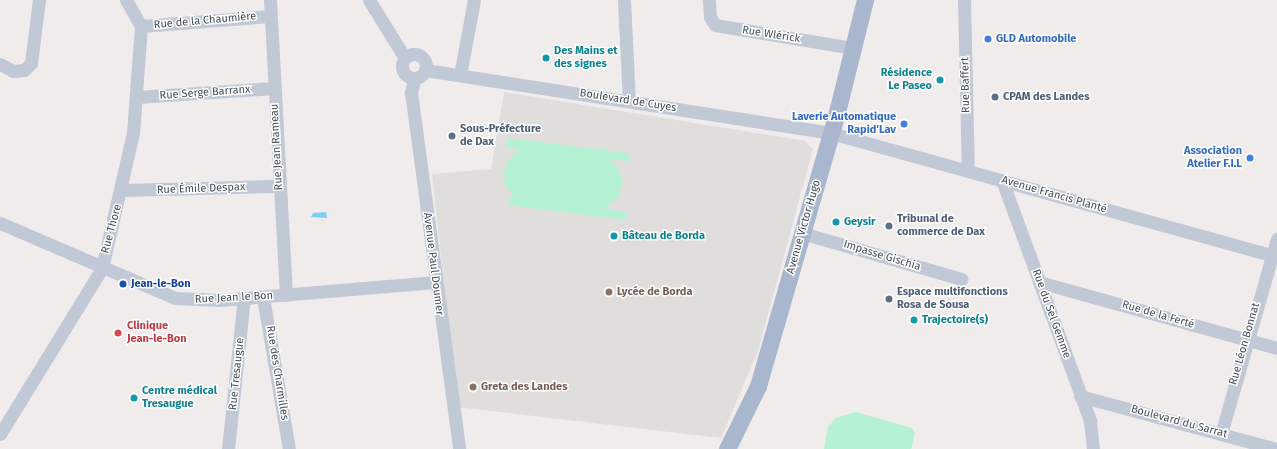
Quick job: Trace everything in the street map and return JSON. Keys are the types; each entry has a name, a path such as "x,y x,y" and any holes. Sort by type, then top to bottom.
{"main road":[{"name":"Avenue Victor Hugo","path":"727,449 758,386 831,133 865,0"}],"street":[{"path":"0,64 13,71 24,70 31,63 40,0"},
{"path":"126,0 141,26"},
{"name":"Rue Jean Rameau","path":"270,0 286,295"},
{"path":"369,0 406,58 403,70 420,74 420,56 406,58"},
{"path":"460,75 474,0"},
{"path":"624,0 629,101"},
{"name":"Rue Wlérick","path":"709,0 710,17 715,25 853,48"},
{"name":"Rue Baffert","path":"964,0 968,170"},
{"name":"Rue de la Chaumière","path":"141,26 270,16"},
{"name":"Rue Thore","path":"0,434 102,268 122,190 136,97 141,26"},
{"name":"Boulevard de Cuyes","path":"420,74 460,75 831,133"},
{"name":"Avenue Paul Doumer","path":"420,74 411,92 435,282 459,449"},
{"name":"Rue Serge Barranx","path":"136,97 274,88"},
{"name":"Avenue Francis Planté","path":"831,133 1274,256"},
{"name":"Rue du Sel Gemme","path":"1002,180 1090,422 1093,449"},
{"name":"Rue Émile Despax","path":"122,190 280,186"},
{"name":"Rue Jean le Bon","path":"0,223 175,298 263,297 435,282"},
{"name":"Impasse Gischia","path":"802,233 961,280"},
{"name":"Rue Léon Bonnat","path":"1221,434 1246,340 1274,256 1277,240"},
{"name":"Rue de la Ferté","path":"1039,282 1277,348"},
{"name":"Rue des Charmilles","path":"263,297 289,449"},
{"name":"Rue Tresaugue","path":"228,449 244,298"},
{"name":"Boulevard du Sarrat","path":"1080,396 1277,449"}],"shaded area":[{"name":"Lycée de Borda","path":"504,92 805,141 813,149 758,351 721,438 457,407 432,174 491,169"}],"green space":[{"path":"507,138 629,153 629,161 608,159 616,165 623,181 618,197 604,209 627,212 626,220 508,205 509,197 514,197 505,185 504,170 508,160 520,150 506,148"},
{"path":"856,412 912,428 915,433 911,449 824,449 828,427 836,418"}],"water":[{"path":"326,212 327,218 311,217 313,213"}],"place":[{"name":"GLD Automobile","path":"988,39"},
{"name":"Des Mains et des signes","path":"546,58"},
{"name":"Résidence Le Paseo","path":"940,80"},
{"name":"CPAM des Landes","path":"995,97"},
{"name":"Laverie Automatique Rapid'Lav","path":"904,124"},
{"name":"Sous-Préfecture de Dax","path":"452,136"},
{"name":"Association Atelier F.I.L","path":"1250,158"},
{"name":"Geysir","path":"836,222"},
{"name":"Tribunal de commerce de Dax","path":"889,226"},
{"name":"Bâteau de Borda","path":"614,236"},
{"name":"Jean-le-Bon","path":"123,284"},
{"name":"Lycée de Borda","path":"609,292"},
{"name":"Espace multifonctions Rosa de Sousa","path":"889,299"},
{"name":"Trajectoire(s)","path":"914,320"},
{"name":"Clinique Jean-le-Bon","path":"118,333"},
{"name":"Greta des Landes","path":"473,387"},
{"name":"Centre médical Tresaugue","path":"134,398"}]}
